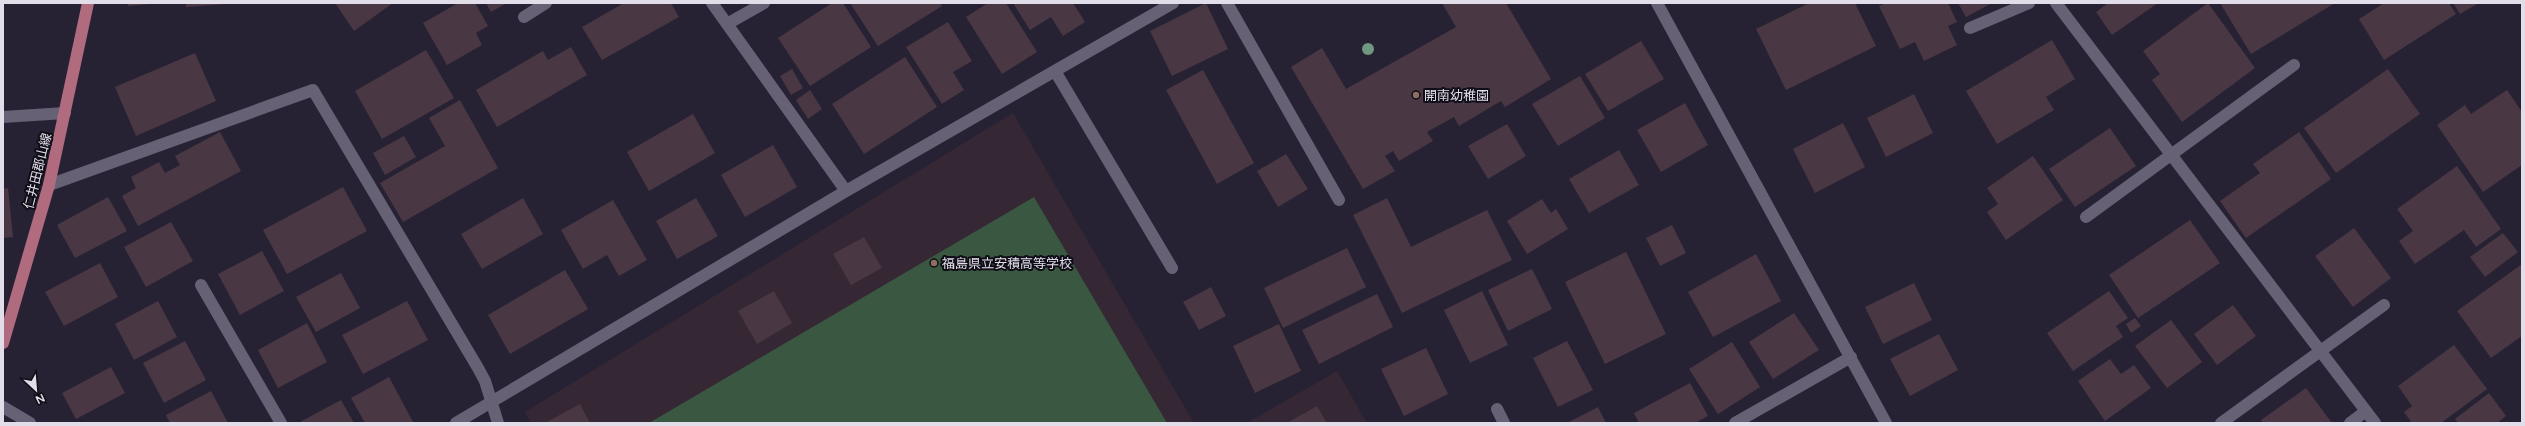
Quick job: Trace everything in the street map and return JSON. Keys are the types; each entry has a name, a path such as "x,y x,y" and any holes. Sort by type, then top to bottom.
{"main road":[{"name":"仁井田郡山線","path":"3,343 49,185 88,3"}],"street":[{"path":"524,17 546,3"},
{"path":"712,3 846,191"},
{"path":"727,24 764,3"},
{"path":"456,423 846,191 1173,3"},
{"path":"1227,3 1339,200"},
{"path":"1658,3 1886,423"},
{"path":"1970,28 2029,3"},
{"path":"2056,3 2375,423"},
{"path":"2086,217 2294,65"},
{"path":"1055,71 1172,268"},
{"path":"49,185 313,90 478,368 485,381 490,404 498,423"},
{"path":"3,117 65,112"},
{"path":"201,285 281,423"},
{"path":"2222,423 2320,350 2384,305"},
{"path":"1735,423 1851,358"},
{"path":"3,407 30,423"},
{"path":"1497,410 1504,423"},
{"path":"2350,423 2366,411"}],"shaded area":[{"name":"福島県立安積高等学校","path":"1013,113 1194,423 531,423 525,412"},
{"path":"1337,371 1367,423 1247,423"}],"green space":[{"path":"1034,197 1167,423 649,423"}],"building":[{"path":"128,3 150,3 150,4 128,6"},
{"path":"186,3 228,3 228,4 186,7"},
{"path":"335,3 393,3 354,31"},
{"path":"458,3 475,3 488,26 476,33 482,45 447,65 423,23"},
{"path":"486,3 507,3 491,12"},
{"path":"624,3 671,3 679,17 602,60 582,27"},
{"path":"832,3 843,3 871,47 810,86 778,38"},
{"path":"850,3 940,3 942,6 878,46"},
{"path":"988,3 1006,3 1037,52 1002,74 966,17"},
{"path":"1013,3 1073,3 1085,22 1063,36 1051,17 1030,30"},
{"path":"1206,3 1228,49 1172,76 1150,31"},
{"name":"開南幼稚園","path":"1442,3 1506,3 1551,79 1505,107 1501,101 1459,126 1454,117 1427,132 1433,141 1399,161 1393,151 1385,156 1395,171 1363,189 1291,67 1322,48 1346,89 1456,27"},
{"path":"1809,3 1855,3 1876,46 1786,90 1756,29"},
{"path":"1885,3 1948,3 1957,22 1948,26 1957,45 1924,61 1915,42 1900,49 1879,6"},
{"path":"1958,3 1992,3 1966,17"},
{"path":"2108,3 2158,3 2112,35 2096,12"},
{"path":"2208,3 2255,68 2182,122 2152,80 2160,74 2143,51"},
{"path":"2220,3 2335,3 2251,54"},
{"path":"2384,3 2449,3 2456,14 2384,60 2359,19"},
{"path":"2453,3 2479,3 2460,14"},
{"path":"948,22 972,61 953,72 964,90 942,104 906,47"},
{"path":"2052,40 2075,79 2046,97 2054,110 1997,144 1966,91"},
{"path":"1641,41 1664,79 1608,111 1585,74"},
{"path":"571,47 587,75 497,127 476,90 543,51 548,60"},
{"path":"426,50 454,98 382,139 355,91"},
{"path":"195,53 216,101 136,136 115,87"},
{"path":"905,57 937,107 864,154 832,104"},
{"path":"792,69 803,88 791,95 780,76"},
{"path":"2388,69 2420,114 2336,173 2304,128"},
{"path":"1203,70 1254,163 1217,184 1166,90"},
{"path":"1580,76 1605,118 1558,146 1532,104"},
{"path":"810,90 822,109 808,119 796,100"},
{"path":"2507,90 2522,112 2522,165 2483,192 2437,125 2465,105 2471,114"},
{"path":"1914,94 1933,133 1886,157 1867,118"},
{"path":"460,100 498,168 403,222 380,183 445,146 429,118"},
{"path":"1685,103 1708,145 1661,172 1637,130"},
{"path":"693,114 715,153 649,191 627,152"},
{"path":"1843,123 1865,167 1815,193 1793,149"},
{"path":"1507,124 1526,156 1488,179 1468,146"},
{"path":"2110,128 2136,166 2075,207 2049,169"},
{"path":"220,132 241,171 138,226 122,196 136,188 131,177 159,162 165,173 180,165 175,156"},
{"path":"2299,132 2331,179 2246,238 2220,201 2260,173 2253,164"},
{"path":"404,136 416,157 385,175 373,153"},
{"path":"773,145 797,187 745,217 721,175"},
{"path":"1619,150 1639,185 1589,213 1569,179"},
{"path":"1286,154 1308,189 1278,207 1257,171"},
{"path":"2033,156 2063,200 2006,240 1987,212 1998,204 1987,188"},
{"path":"2457,166 2501,229 2476,247 2464,230 2415,264 2399,241 2413,231 2397,209"},
{"path":"343,187 367,231 287,274 263,230"},
{"path":"8,188 13,237 3,238 3,189"},
{"path":"108,197 127,231 75,258 57,225"},
{"path":"523,198 543,234 482,269 461,234"},
{"path":"696,198 718,236 677,259 656,221"},
{"path":"1387,198 1411,247 1487,210 1512,260 1402,313 1353,215"},
{"path":"1542,199 1551,213 1556,209 1568,229 1527,254 1507,221"},
{"path":"613,200 647,260 619,276 607,255 583,269 561,230"},
{"path":"2190,220 2220,263 2138,318 2109,275"},
{"path":"171,222 193,261 146,287 124,247"},
{"path":"1672,225 1686,253 1660,266 1646,238"},
{"path":"2354,228 2391,278 2353,307 2315,256"},
{"path":"2503,233 2518,252 2485,277 2470,257"},
{"path":"864,237 882,268 851,285 833,254"},
{"path":"1347,248 1366,287 1283,328 1264,288"},
{"path":"262,251 284,291 240,315 218,274"},
{"path":"1626,252 1666,334 1605,364 1565,282"},
{"path":"1756,254 1781,301 1713,337 1688,292"},
{"path":"100,263 118,297 64,326 45,292"},
{"path":"2522,264 2522,336 2491,358 2457,311"},
{"path":"1532,269 1552,309 1508,331 1488,290"},
{"path":"565,270 588,309 510,354 488,315"},
{"path":"341,273 360,308 316,332 296,297"},
{"path":"1914,283 1932,320 1883,344 1865,307"},
{"path":"1211,287 1226,316 1199,330 1183,302"},
{"path":"774,291 792,323 757,344 738,311"},
{"path":"1482,291 1508,345 1470,363 1444,310"},
{"path":"2109,291 2128,318 2116,326 2123,337 2073,371 2047,333"},
{"path":"1377,294 1393,327 1319,364 1302,330"},
{"path":"158,301 177,337 134,360 115,324"},
{"path":"407,301 428,340 363,374 342,335"},
{"path":"2233,305 2256,336 2217,365 2194,334"},
{"path":"1794,313 1819,350 1773,379 1749,342"},
{"path":"2135,318 2141,326 2131,333 2126,324"},
{"path":"2171,320 2202,362 2167,388 2135,346"},
{"path":"307,323 327,362 278,388 258,350"},
{"path":"1279,324 1301,371 1255,393 1233,346"},
{"path":"1939,334 1958,370 1910,396 1890,359"},
{"path":"185,341 206,380 164,403 143,363"},
{"path":"1567,341 1593,390 1558,407 1533,358"},
{"path":"1732,342 1760,387 1718,414 1689,369"},
{"path":"2454,345 2487,389 2441,423 2412,423 2404,412 2412,406 2398,386"},
{"path":"1426,348 1448,394 1404,416 1381,369"},
{"path":"2110,359 2121,374 2134,365 2151,388 2105,421 2078,381"},
{"path":"111,367 125,393 76,419 62,393"},
{"path":"389,377 413,422 365,423 351,398"},
{"path":"1690,383 1708,416 1695,423 1639,423 1634,413"},
{"path":"2306,388 2332,423 2263,423 2261,420"},
{"path":"211,391 228,423 170,423 166,415"},
{"path":"2489,393 2506,416 2497,423 2458,423 2455,419"},
{"path":"341,400 354,423 298,423"},
{"path":"580,404 590,423 545,423"},
{"path":"1317,406 1327,423 1287,423"},
{"path":"1598,407 1606,423 1567,423"}],"place":[{"name":"開南幼稚園","path":"1416,95"},
{"name":"福島県立安積高等学校","path":"934,263"}]}
